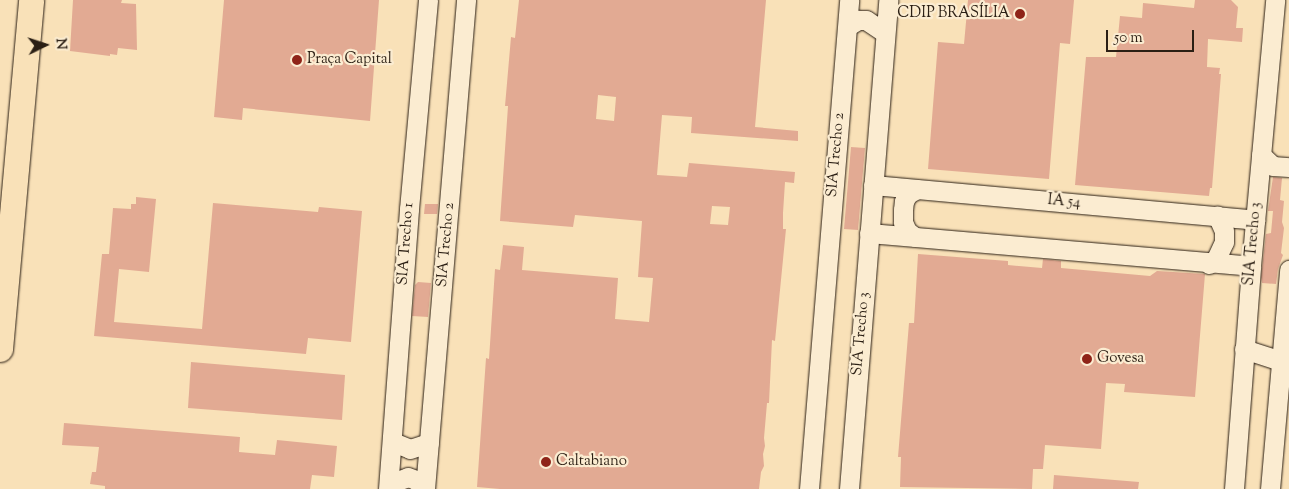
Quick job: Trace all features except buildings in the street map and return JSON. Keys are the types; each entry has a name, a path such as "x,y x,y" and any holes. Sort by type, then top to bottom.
{"highway":[{"path":"0,349 31,0"}],"main road":[{"name":"SIA Trecho 1","path":"389,486 409,209 428,0"},
{"name":"SIA Trecho 2","path":"424,489 466,0"},
{"name":"SIA Trecho 2","path":"809,489 849,0"},
{"name":"SIA Trecho 3","path":"849,489 888,0"},
{"name":"SIA Trecho 3","path":"1234,489 1244,349 1275,0"},
{"path":"848,26 858,20 866,20 885,33"},
{"path":"1261,155 1273,166 1289,167"},
{"name":"IA 54","path":"873,185 1217,215 1255,220"},
{"path":"915,237 907,231 903,222 902,210 908,194 917,189"},
{"path":"1209,264 1216,259 1224,242 1224,231 1217,215"},
{"path":"869,233 1209,264 1251,266"},
{"path":"1270,489 1289,270"},
{"path":"1244,349 1282,361"},
{"path":"393,442 410,449 429,443"},
{"path":"389,486 408,477 416,480 424,489"}],"place":[{"name":"CDIP BRASÍLIA","path":"1020,14"},
{"name":"Praça Capital","path":"297,60"},
{"name":"Govesa","path":"1087,359"},
{"name":"Caltabiano","path":"546,462"}]}
